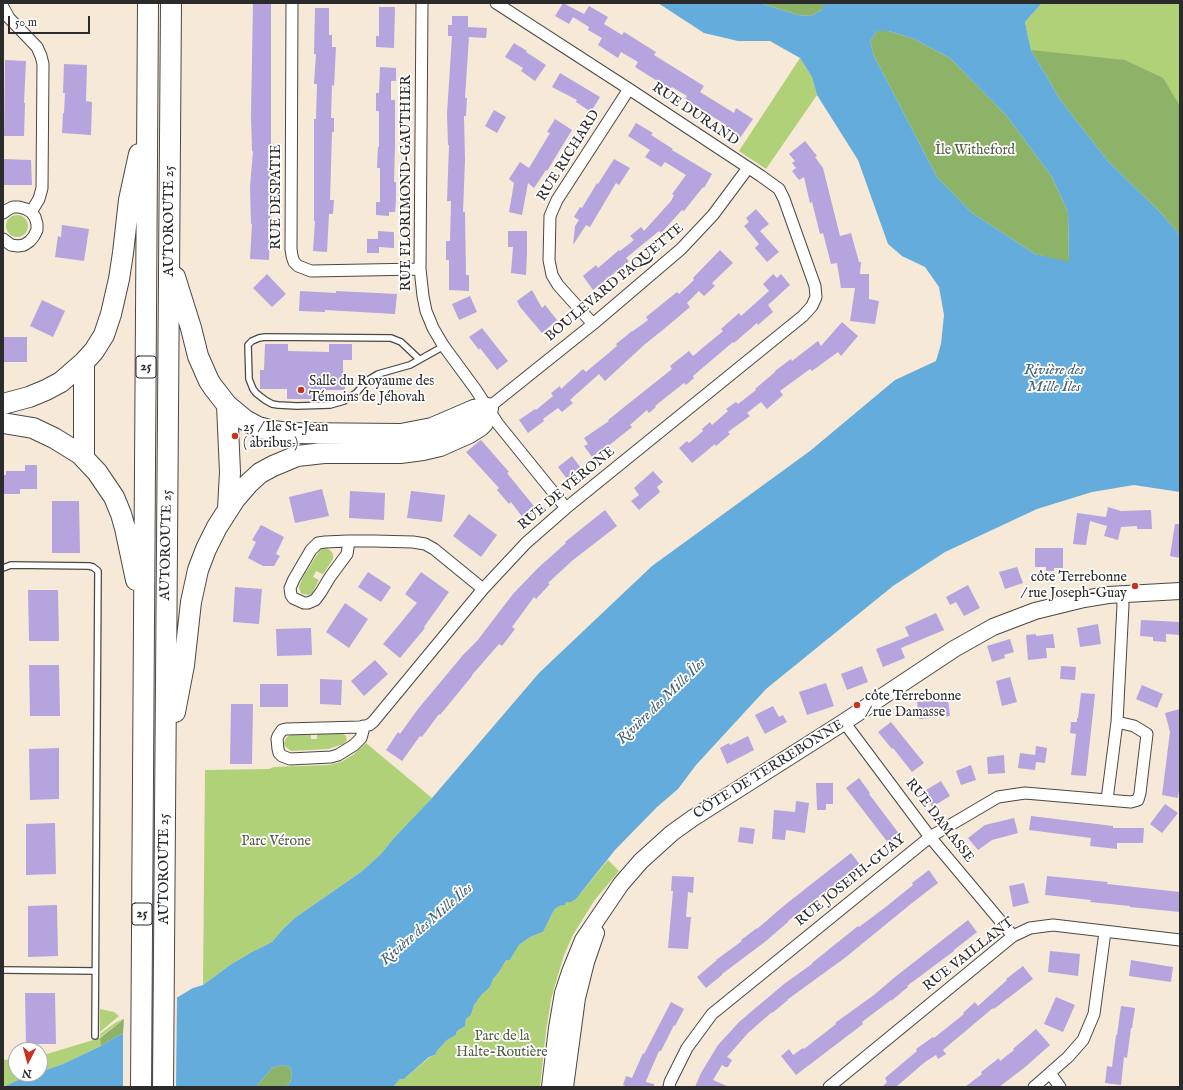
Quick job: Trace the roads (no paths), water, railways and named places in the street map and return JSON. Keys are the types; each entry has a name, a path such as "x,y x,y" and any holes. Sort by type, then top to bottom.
{"highway":[{"name":"AUTOROUTE 25","path":"141,1087 148,3"},
{"name":"AUTOROUTE 25","path":"163,1087 171,3"},
{"path":"3,404 24,399 61,382 84,362 97,347 104,335 113,308 119,279 129,200 148,115"},
{"path":"166,759 184,665 189,615 194,585 206,549 217,527 243,489 255,478 270,468 297,456 319,453 388,454 412,452 452,441 474,430 483,423 488,408 474,410 442,425 401,434 290,433 273,431 251,424 227,405 213,387 202,365 169,260"},
{"path":"84,362 84,458"},
{"path":"227,405 230,472 228,509"},
{"path":"3,423 25,426 39,431 68,446 84,458 107,485 114,497 126,528 144,620"}],"main road":[{"name":"CÔTE DE TERREBONNE","path":"550,1087 560,1011 566,982 583,940 621,884 635,867 672,833 708,808 844,722 954,649 994,627 1028,613 1089,598 1122,594 1180,591"},
{"name":"CÔTE DE TERREBONNE","path":"566,1087 577,998 586,962 604,909"}],"street":[{"name":"RUE DESPATIE","path":"292,3 291,249 294,262 298,266 311,271 420,269"},
{"name":"RUE FLORIMOND-GAUTHIER","path":"422,3 420,269 422,296 426,311 433,328 444,346 498,424 566,508"},
{"name":"RUE DURAND","path":"496,3 774,185 782,193 815,286 815,300"},
{"path":"3,7 9,18 40,52 43,64 42,188 39,199 31,212"},
{"name":"RUE RICHARD","path":"593,324 558,285 552,275 549,260 550,216 557,200 629,89"},
{"name":"BOULEVARD PAQUETTE","path":"488,408 593,324 692,239 723,202 748,168"},
{"path":"3,213 13,207 26,208 35,217 37,224 37,230 34,236 24,245 11,245 3,239"},
{"name":"RUE DE VÉRONE","path":"363,726 369,725 376,719 483,589 526,543 566,508 803,316 815,300"},
{"path":"348,542 347,554 315,600 304,603 293,598 290,592 291,584 315,546 321,542 348,542 413,542 425,544 434,549 483,589"},
{"path":"1107,800 1117,722 1123,605 1122,594"},
{"name":"RUE DAMASSE","path":"844,722 930,837 1013,936"},
{"name":"RUE JOSEPH-GUAY","path":"669,1087 687,1048 712,1014 930,837 998,797 1025,792 1131,802 1138,800 1147,734 1134,726 1117,722"},
{"path":"363,726 362,735 359,741 349,749 331,757 290,759 282,756 278,749 277,739 282,730 363,726"},
{"name":"RUE VAILLANT","path":"829,1087 1013,936 1030,928 1053,925 1180,940"},
{"path":"1034,1087 1068,1057 1083,1040 1094,1014 1105,932"},
{"path":"1050,1073 1060,1087"}],"lane":[{"path":"419,359 401,342 391,338 265,337 252,341 248,345 249,379 253,389 260,397 269,402 286,406 330,405 344,401 373,377 382,372 410,365 444,346"},
{"path":"3,568 11,565 89,566 96,568 98,571 95,1036"},
{"path":"3,970 95,971"}],"water":[{"name":"Rivière des Mille Îles","path":"658,3 760,3 798,15 811,16 823,9 823,3 1042,3 1025,22 1031,50 1061,101 1108,161 1163,215 1180,235 1180,492 1134,485 1092,492 1037,509 945,552 893,586 766,689 696,765 678,789 657,807 615,850 576,899 571,902 566,902 565,905 559,906 554,910 543,932 530,937 519,945 510,960 506,960 493,979 490,987 482,994 474,1005 471,1015 466,1019 465,1026 457,1031 456,1035 447,1040 435,1055 429,1057 404,1079 400,1079 393,1087 285,1087 290,1083 292,1075 290,1067 282,1065 272,1068 256,1087 3,1087 14,1082 48,1082 48,1069 63,1064 123,1034 141,1019 193,988 203,985 230,965 272,942 296,917 361,872 381,854 393,839 432,798 539,673 652,566 810,451 895,380 936,361 941,344 944,315 939,287 925,267 902,256 888,244 858,160 817,95 812,77 800,58 770,41 738,41 704,33","holes":["877,31 889,31 914,39 950,58 1006,115 1052,177 1068,212 1069,262 1035,254 972,213 937,177 874,56 870,42"]}],"place":[{"name":"Salle du Royaume des Témoins de Jéhovah","path":"301,390"},
{"name":"25 / Ile St-Jean ( abribus )","path":"235,436"},
{"name":"côte Terrebonne / rue Joseph-Guay","path":"1135,586"},
{"name":"côte Terrebonne / rue Damasse","path":"857,705"}],"park label":[{"name":"Île Witheford","path":"975,151"},
{"name":"Parc Vérone","path":"276,842"},
{"name":"Parc de la Halte-Routière","path":"502,1046"}]}
